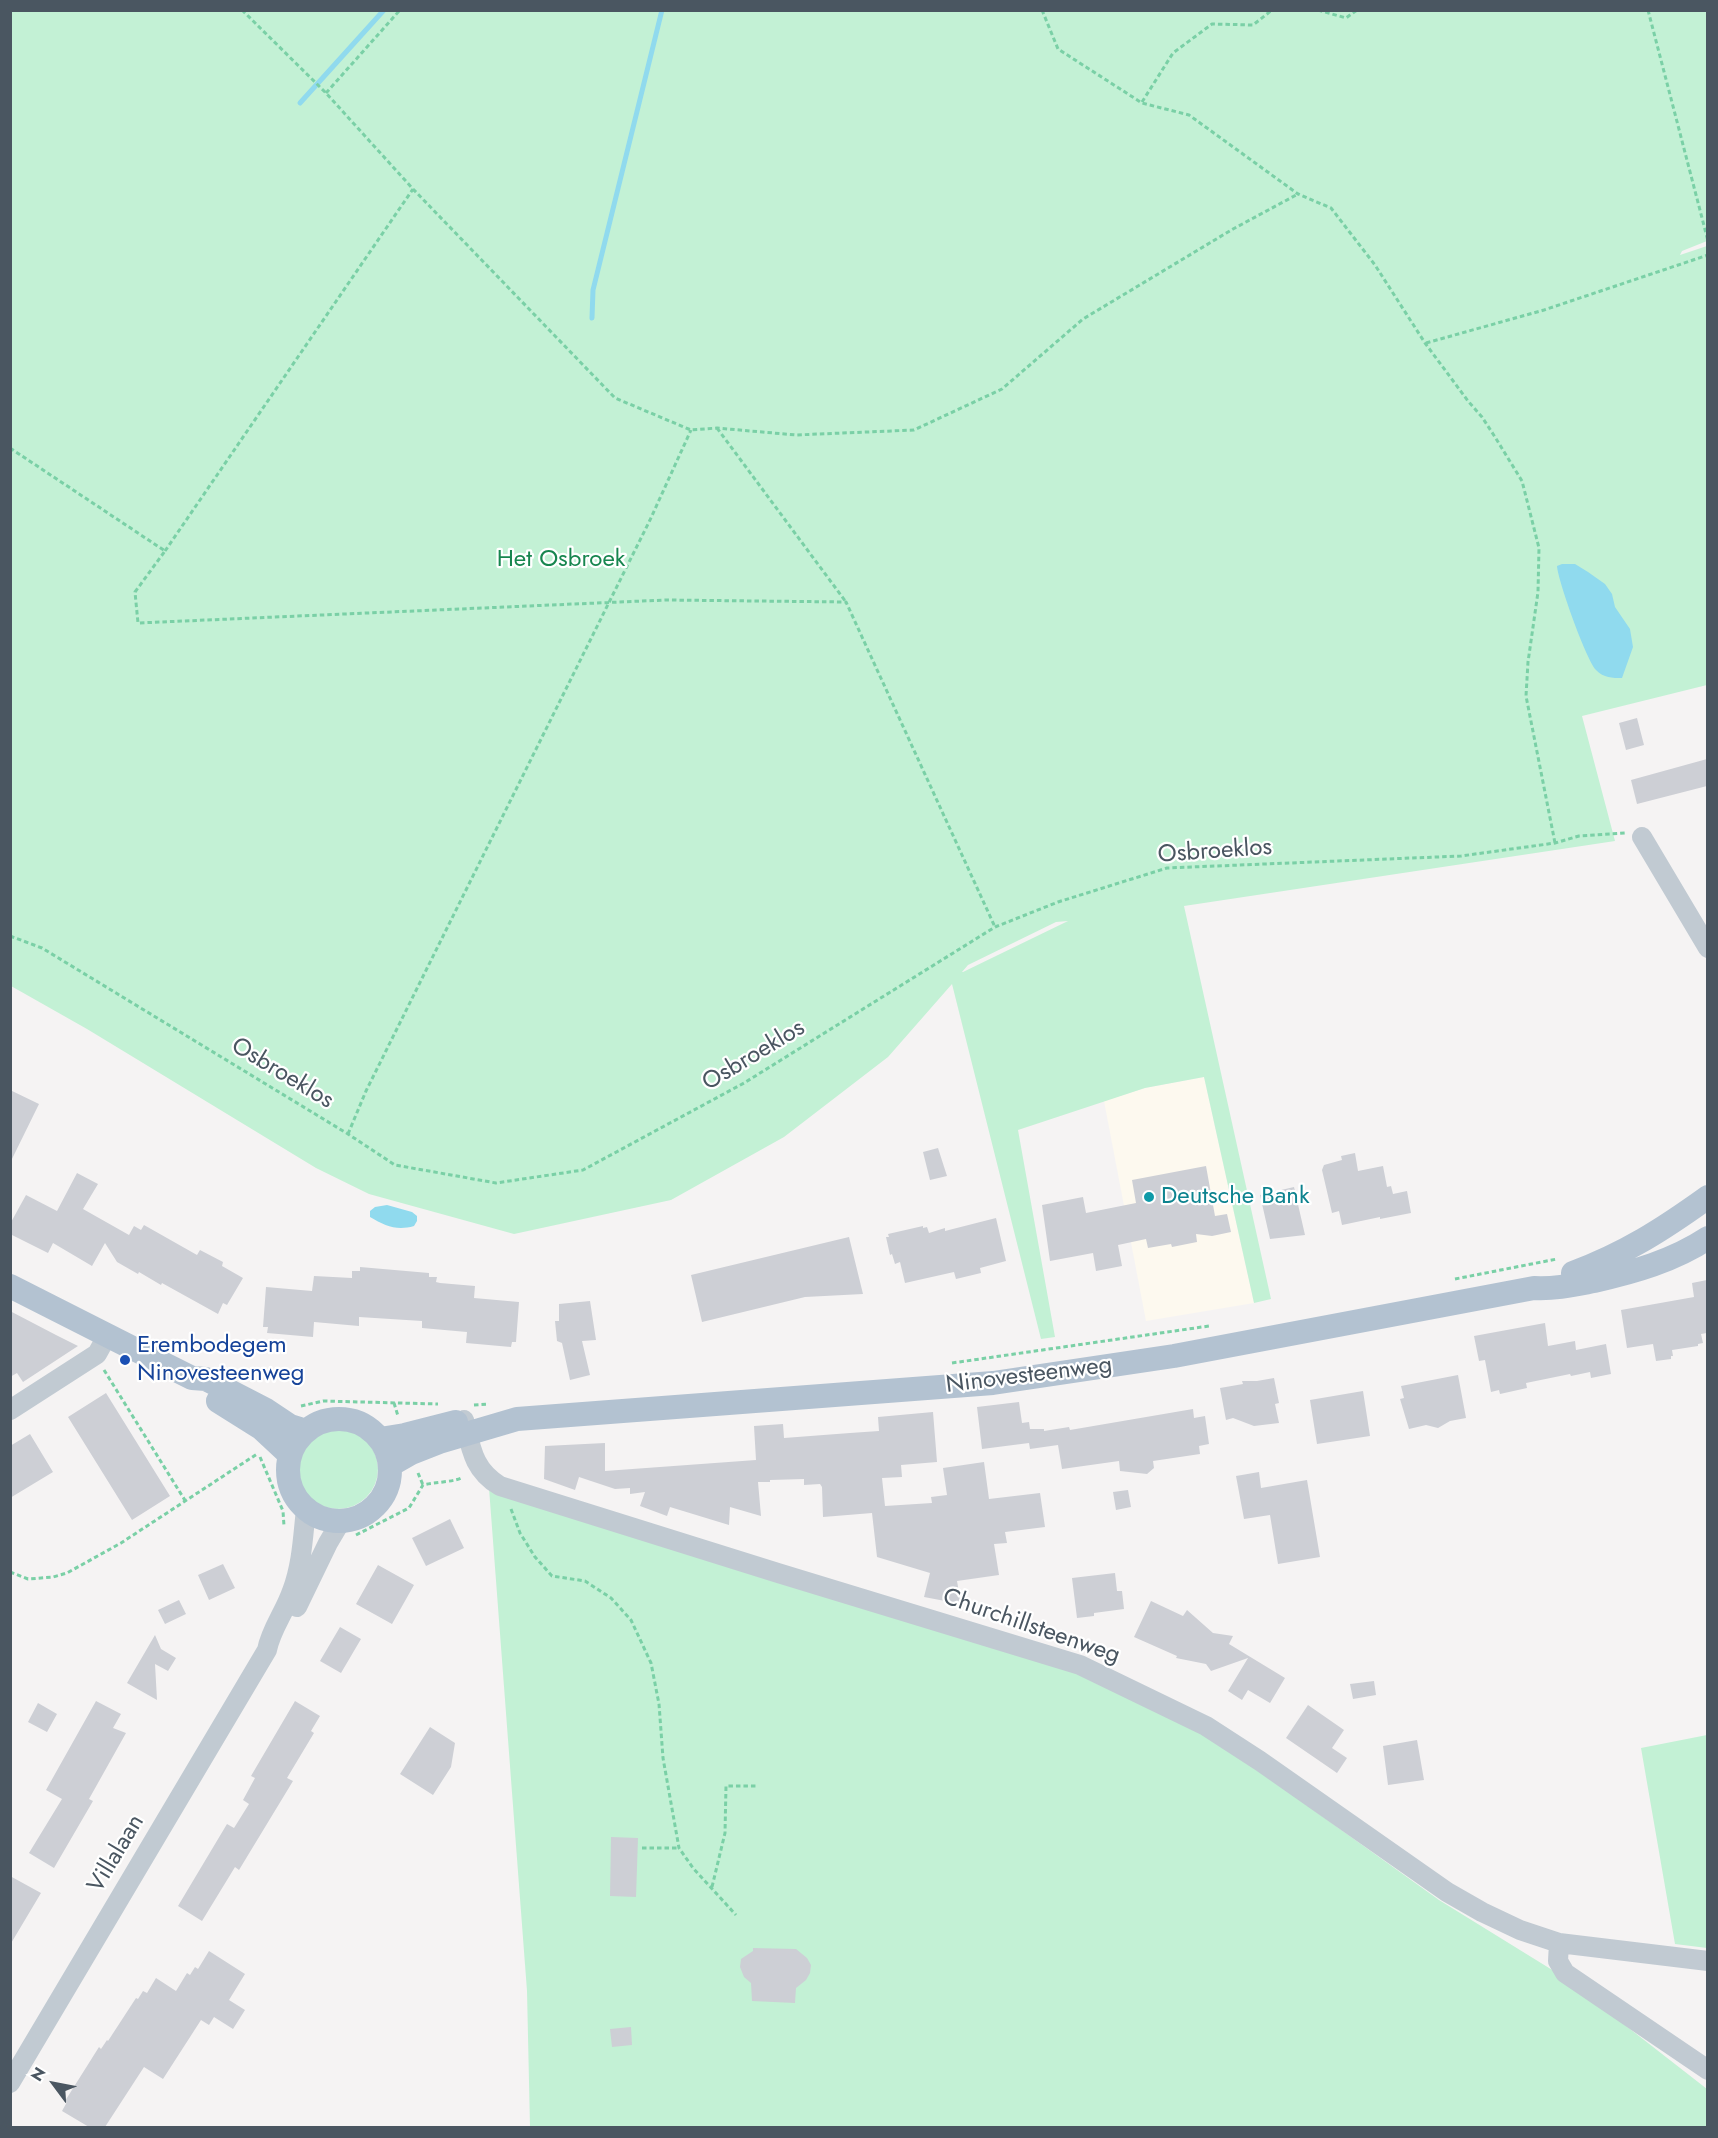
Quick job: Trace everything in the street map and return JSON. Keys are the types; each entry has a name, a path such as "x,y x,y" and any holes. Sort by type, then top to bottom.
{"main road":[{"name":"Ninovesteenweg","path":"1534,1288 1626,1251 1663,1230 1707,1197"},
{"name":"Ninovesteenweg","path":"380,1439 405,1436 468,1419 518,1419 993,1383 1174,1356 1534,1288 1553,1289 1626,1274 1655,1265 1693,1248 1707,1238"},
{"path":"10,1286 101,1346 192,1378 206,1379 266,1410 290,1426 306,1431"},
{"path":"192,1378 200,1389 261,1428 290,1455"},
{"path":"337,1419 353,1421 368,1428 380,1439 390,1465 388,1482 382,1497 371,1509 357,1517 341,1521 322,1518 306,1509 296,1498 290,1484 288,1470 290,1455 296,1442 306,1431 321,1422 337,1419"},
{"name":"Ninovesteenweg","path":"390,1465 468,1419"}],"street":[{"path":"1642,837 1707,948"},
{"path":"10,1410 101,1346"},
{"name":"Churchillsteenweg","path":"468,1419 473,1457 488,1479 500,1486 778,1574 1080,1665 1206,1726 1447,1892 1520,1930 1559,1943 1707,1961"},
{"name":"Villalaan","path":"298,1595 306,1509"},
{"name":"Villalaan","path":"10,2083 267,1650 278,1641 298,1595 341,1521"},
{"path":"1559,1943 1558,1961 1565,1973 1707,2070"}],"path":[{"path":"242,10 326,93 412,189 615,398 691,430 717,428 796,435 914,430 1002,389 1083,319 1233,229 1298,194"},
{"path":"326,93 400,10"},
{"path":"1042,10 1058,49 1142,103 1189,115 1298,194 1331,208 1375,265 1425,343 1482,417 1522,481 1539,548 1539,592 1528,662 1526,696 1555,843"},
{"path":"1142,103 1173,53 1212,24 1254,25 1272,10"},
{"path":"1318,10 1346,18 1357,10"},
{"path":"1648,10 1707,241"},
{"path":"412,189 135,592 138,623 666,600 846,602"},
{"path":"1425,343 1544,309 1707,255"},
{"path":"717,428 846,602 995,927"},
{"path":"348,1134 366,1091 650,520 691,430"},
{"path":"10,448 165,551"},
{"name":"Osbroeklos","path":"10,936 42,948 396,1165 496,1183 584,1170 744,1083 995,927 1058,902 1167,868 1461,856 1555,843 1579,836 1628,833 1642,837"},
{"path":"1448,1281 1564,1258"},
{"path":"948,1364 1216,1325"},
{"path":"101,1346 186,1502"},
{"path":"294,1406 323,1401 439,1404"},
{"path":"468,1419 495,1403"},
{"path":"10,1572 28,1579 53,1577 67,1573 121,1543 186,1502 258,1452 283,1511 284,1527"},
{"path":"423,1485 438,1481 458,1480 479,1468"},
{"path":"500,1486 520,1533 535,1557 552,1576 585,1581 611,1598 631,1620 651,1664 659,1704 663,1758 680,1848 693,1868 736,1915"},
{"path":"118,1538 121,1543"},
{"path":"712,1887 725,1833 726,1786 756,1786"},
{"path":"642,1848 680,1848"}],"shaded area":[{"path":"1204,1077 1254,1303 1146,1321 1104,1101 1145,1088"}],"green space":[{"name":"Het Osbroek","path":"11,11 1707,11 1707,241 1682,251 1680,255 1707,246 1707,685 1582,716 1615,841 1184,906 1271,1299 1254,1303 1204,1077 1145,1088 1018,1130 1055,1337 1041,1339 952,984 888,1057 784,1137 671,1200 514,1234 369,1194 316,1168 87,1029 11,986","holes":["1068,921 962,972 968,965 1056,922"]},
{"path":"338,1429 353,1432 366,1441 375,1454 378,1469 375,1484 366,1497 353,1506 338,1509 323,1506 310,1497 301,1484 298,1469 301,1454 310,1441 323,1432"},
{"path":"489,1488 1076,1673 1200,1733 1245,1761 1439,1900 1562,1976 1707,2089 1707,2127 530,2127 527,1991"},
{"path":"1708,1735 1707,1948 1675,1944 1641,1748"}],"water":[{"path":"1575,564 1605,584 1612,594 1615,607 1630,629 1633,647 1622,678 1602,675 1591,663 1562,587 1557,566"},
{"path":"387,1205 412,1212 417,1216 414,1226 391,1227 370,1217 370,1211 375,1207"}],"building":[{"path":"1637,718 1644,745 1626,750 1619,723"},
{"path":"1707,759 1707,786 1637,804 1631,780"},
{"path":"10,1090 39,1104 10,1163"},
{"path":"938,1148 947,1176 930,1180 923,1152"},
{"path":"1355,1153 1358,1171 1383,1166 1387,1187 1391,1186 1393,1194 1407,1191 1411,1213 1342,1225 1339,1211 1332,1213 1322,1170 1324,1165 1342,1160 1341,1156"},
{"path":"1206,1166 1215,1216 1227,1214 1231,1232 1212,1236 1196,1234 1197,1242 1172,1247 1171,1244 1148,1248 1146,1239 1118,1245 1122,1266 1096,1271 1093,1253 1050,1261 1042,1205 1083,1197 1086,1213 1136,1203 1132,1180"},
{"path":"77,1173 98,1184 83,1209 129,1235 134,1226 141,1230 144,1225 197,1255 200,1250 223,1262 222,1266 243,1278 227,1305 223,1303 218,1314 162,1283 161,1285 139,1272 138,1274 117,1262 105,1243 92,1266 53,1243 48,1253 10,1234 10,1224 26,1195 57,1211"},
{"path":"1294,1187 1305,1235 1270,1239 1260,1195"},
{"path":"996,1218 1006,1261 980,1268 981,1273 956,1279 954,1272 905,1283 900,1262 895,1264 892,1254 890,1255 886,1237 889,1237 888,1234 923,1226 923,1228 927,1227 929,1233 945,1228 945,1231"},
{"path":"849,1237 863,1294 805,1297 702,1322 691,1275"},
{"path":"360,1267 429,1273 429,1277 437,1277 436,1282 475,1286 474,1298 519,1302 516,1342 512,1342 511,1347 466,1343 467,1332 422,1328 422,1321 359,1317 359,1326 314,1322 313,1337 267,1333 268,1327 263,1327 266,1287 312,1291 314,1276 352,1278 352,1271 360,1271"},
{"path":"1707,1280 1707,1333 1701,1334 1703,1343 1698,1346 1672,1350 1671,1359 1656,1361 1653,1344 1627,1348 1621,1310 1694,1297 1692,1283"},
{"path":"590,1301 596,1340 582,1341 590,1375 570,1380 562,1343 557,1341 555,1321 559,1321 559,1304"},
{"path":"10,1311 78,1346 23,1382 17,1373 10,1377"},
{"path":"1545,1323 1548,1346 1575,1341 1576,1350 1606,1344 1611,1374 1591,1378 1590,1372 1571,1376 1570,1374 1526,1383 1527,1388 1500,1394 1499,1390 1491,1392 1485,1360 1479,1361 1474,1336"},
{"path":"1458,1375 1466,1418 1450,1421 1438,1428 1426,1425 1409,1429 1400,1399 1404,1398 1401,1386"},
{"path":"1274,1378 1279,1403 1275,1404 1279,1423 1254,1426 1233,1418 1226,1420 1220,1388 1243,1384 1242,1381"},
{"path":"1363,1391 1370,1436 1317,1444 1310,1400"},
{"path":"106,1393 170,1496 132,1520 68,1417"},
{"path":"1019,1402 1022,1423 1029,1422 1030,1429 1044,1429 1044,1431 1069,1427 1070,1430 1193,1409 1194,1418 1205,1416 1209,1444 1199,1446 1200,1454 1153,1461 1154,1468 1147,1474 1120,1471 1119,1461 1062,1469 1058,1445 1030,1449 1029,1443 982,1449 977,1407"},
{"path":"933,1412 937,1462 901,1465 902,1477 882,1478 885,1506 932,1503 931,1497 947,1495 943,1468 984,1462 989,1499 1040,1493 1045,1527 1005,1532 1007,1543 994,1544 999,1575 957,1581 961,1604 924,1597 930,1573 877,1557 872,1513 823,1517 822,1487 820,1484 804,1485 804,1479 758,1482 761,1516 730,1507 729,1525 670,1507 667,1516 640,1506 645,1492 630,1494 630,1488 615,1489 579,1477 575,1490 544,1479 545,1446 605,1443 605,1471 756,1460 754,1426 783,1424 784,1438 879,1431 878,1417"},
{"path":"30,1434 53,1472 10,1498 10,1446"},
{"path":"1259,1472 1261,1488 1307,1480 1320,1557 1278,1564 1270,1515 1244,1519 1236,1476"},
{"path":"1128,1490 1131,1507 1116,1510 1113,1492"},
{"path":"450,1519 464,1548 426,1566 412,1538"},
{"path":"223,1564 235,1588 209,1600 198,1575"},
{"path":"378,1565 414,1585 392,1624 356,1604"},
{"path":"1115,1573 1117,1591 1122,1591 1124,1609 1077,1618 1072,1578"},
{"path":"179,1600 186,1614 165,1624 158,1610"},
{"path":"1151,1601 1183,1616 1187,1610 1213,1633 1233,1636 1229,1644 1285,1678 1270,1703 1248,1690 1242,1700 1228,1691 1248,1658 1211,1671 1206,1664 1176,1658 1177,1656 1134,1637"},
{"path":"340,1627 361,1639 341,1673 320,1661"},
{"path":"155,1635 161,1649 176,1658 168,1671 155,1664 157,1700 127,1683"},
{"path":"1374,1681 1376,1695 1353,1699 1350,1684"},
{"path":"96,1701 121,1714 113,1728 126,1733 89,1799 93,1801 54,1868 29,1853 62,1799 46,1790"},
{"path":"295,1701 320,1716 311,1731 314,1733 287,1778 293,1781 239,1870 235,1867 202,1921 178,1906 227,1824 234,1828 249,1804 243,1800 255,1778 251,1776"},
{"path":"38,1703 57,1714 47,1732 28,1722"},
{"path":"1308,1705 1344,1730 1332,1748 1347,1758 1337,1773 1286,1738"},
{"path":"430,1727 455,1743 451,1767 433,1795 400,1774"},
{"path":"1417,1740 1424,1780 1388,1785 1383,1746"},
{"path":"611,1837 638,1838 636,1897 610,1896"},
{"path":"10,1876 41,1893 10,1945"},
{"path":"753,1948 796,1949 807,1958 811,1965 810,1973 806,1980 796,1988 795,2003 752,2001 751,1983 744,1977 740,1967 741,1959 753,1951"},
{"path":"209,1951 245,1974 229,2000 245,2010 233,2029 214,2017 209,2025 201,2020 163,2079 144,2067 105,2127 89,2127 62,2111 67,2102 65,2101 99,2047 101,2049 108,2041 136,1998 138,1999 143,1991 147,1993 156,1978 176,1991 187,1973 190,1975 195,1967 198,1969"},
{"path":"631,2027 632,2045 612,2047 610,2029"}],"waterway":[{"path":"300,103 384,10"},
{"path":"592,318 593,290 662,10"}],"place":[{"name":"Deutsche Bank","path":"1149,1197"},
{"name":"Erembodegem Ninovesteenweg","path":"125,1360"}]}
